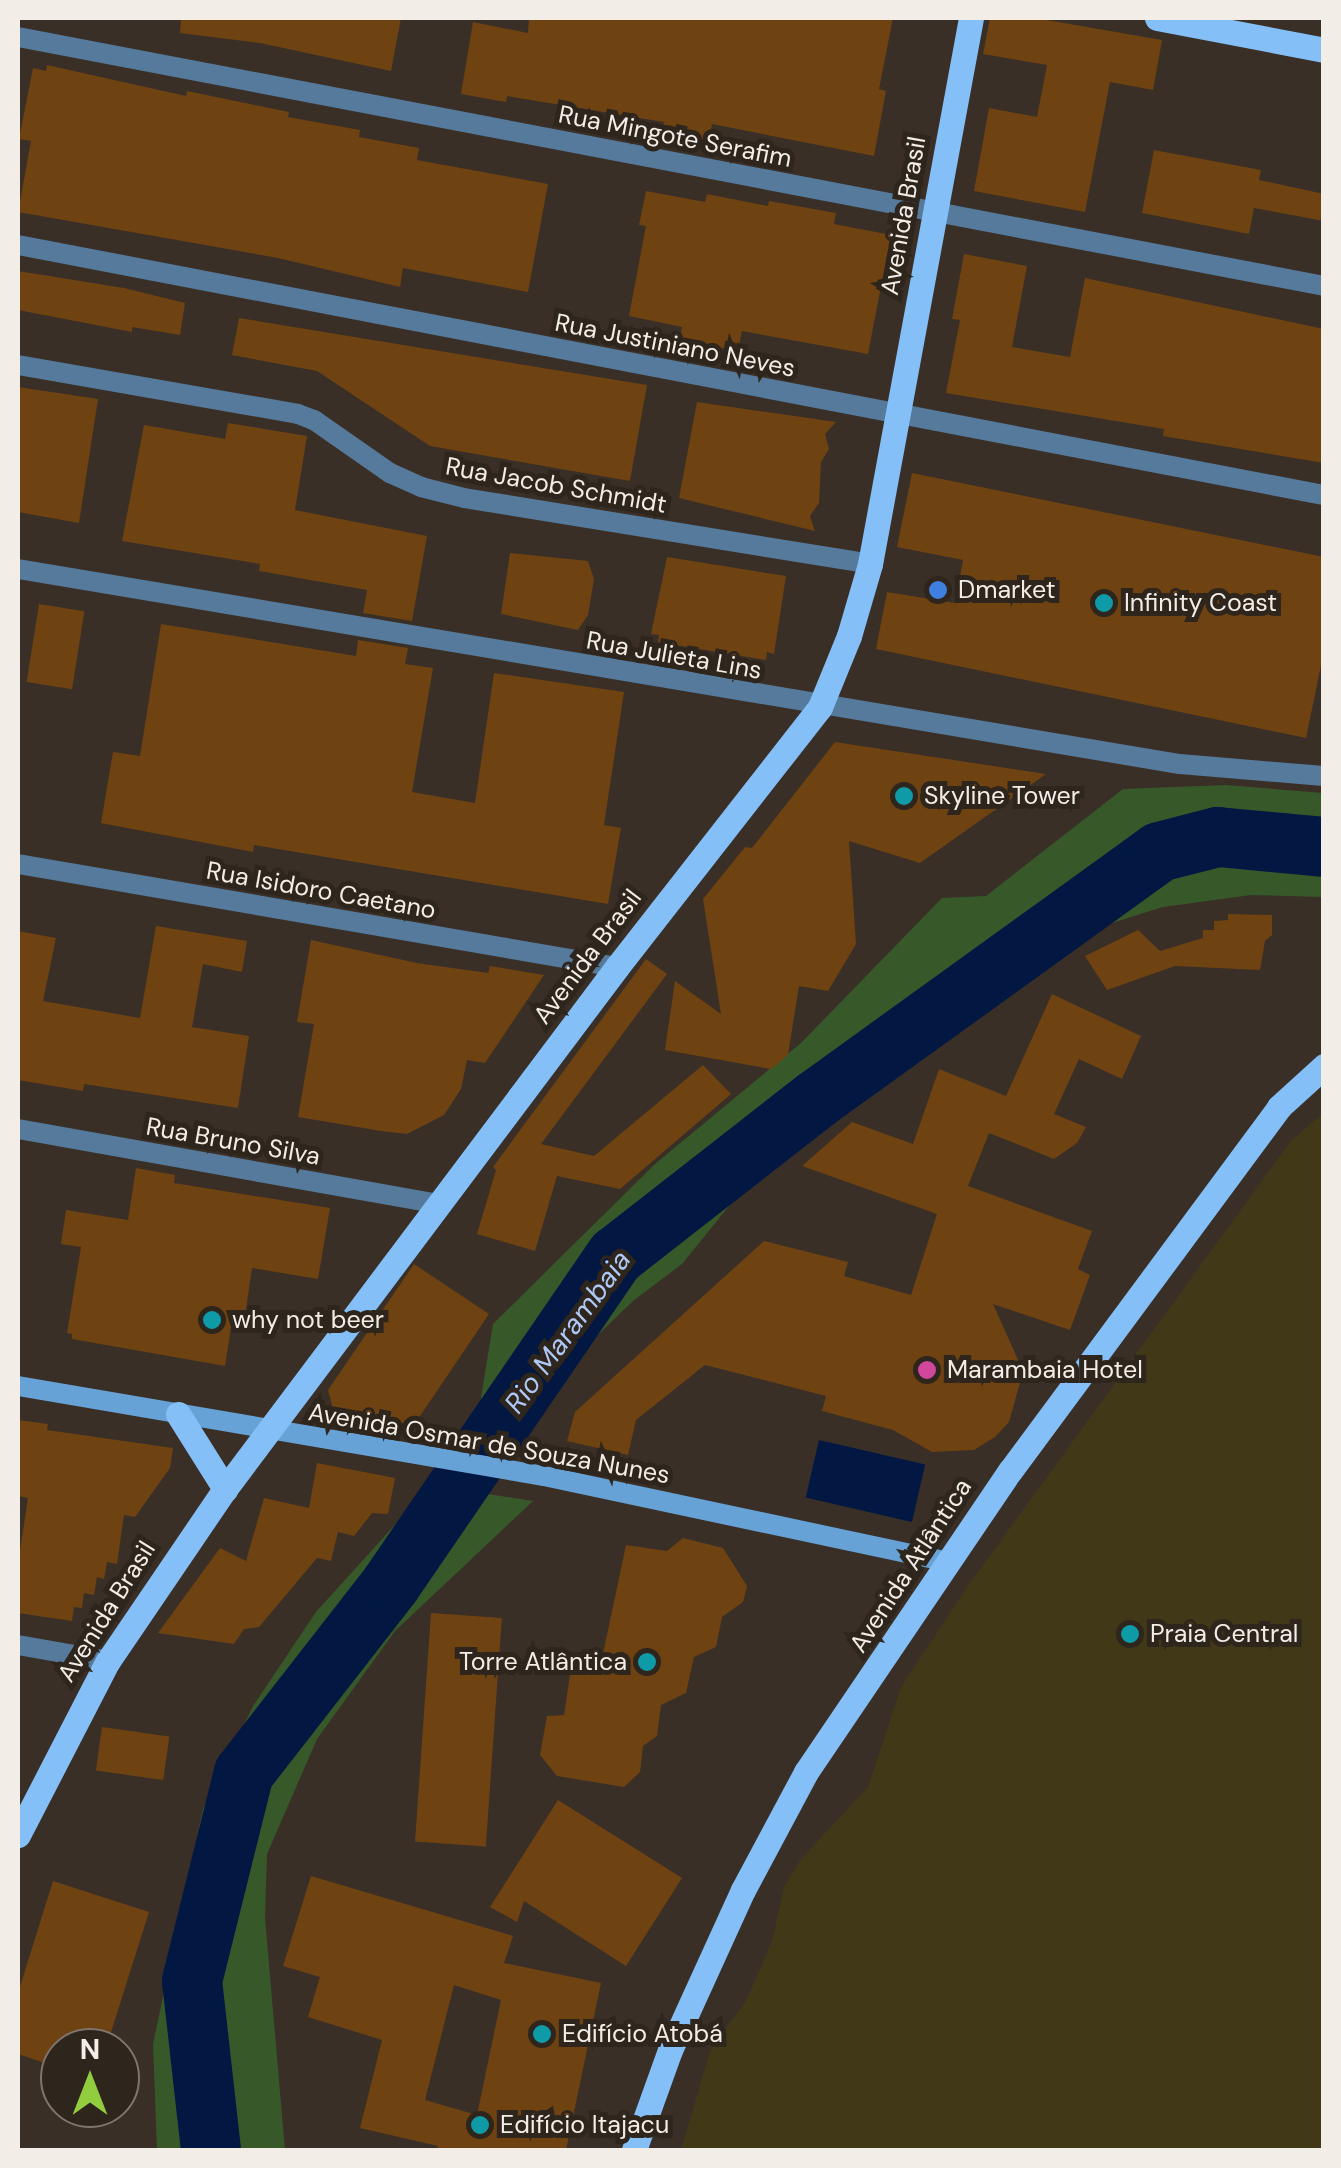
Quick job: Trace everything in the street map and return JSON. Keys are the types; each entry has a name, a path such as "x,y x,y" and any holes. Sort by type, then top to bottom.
{"main road":[{"name":"Avenida Brasil","path":"18,1836 49,1768 108,1661 225,1489 617,967 820,707 849,636 870,564 971,18"},
{"path":"1157,18 1324,50"},
{"name":"Avenida Atlântica","path":"634,2150 670,2050 761,1856 806,1772 1010,1470 1268,1122 1324,1066"},
{"path":"178,1414 225,1489"}],"street":[{"name":"Rua Mingote Serafim","path":"18,37 1324,286"},
{"name":"Rua Justiniano Neves","path":"18,246 1324,495"},
{"name":"Rua Jacob Schmidt","path":"18,365 298,414 314,420 390,472 421,488 870,564"},
{"name":"Rua Julieta Lins","path":"18,569 820,707 1180,764 1324,776"},
{"name":"Rua Isidoro Caetano","path":"18,864 617,967"},
{"name":"Rua Bruno Silva","path":"18,1129 440,1204"},
{"name":"Avenida Osmar de Souza Nunes","path":"18,1386 544,1476 950,1562"},
{"path":"18,1646 108,1661"}],"green space":[{"path":"1226,785 1323,793 1323,897 1251,895 1163,907 1086,931 1021,959 938,1024 887,1071 767,1159 682,1264 633,1301 547,1384 528,1426 477,1422 493,1324 655,1164 801,1043 942,898 986,896 1123,789"},
{"path":"431,1485 533,1501 395,1631 317,1739 267,1854 265,1918 285,2150 157,2150 153,2044 203,1809 253,1706 316,1612"}],"sand":[{"name":"Praia Central","path":"1323,1113 1323,2150 681,2150 710,2051 747,1999 772,1941 784,1887 801,1859 868,1787 901,1687 972,1580 1290,1142"}],"water":[{"path":"819,1440 925,1465 912,1522 806,1497"}],"building":[{"path":"181,18 401,18 391,71 260,43 180,33"},
{"path":"529,18 893,18 879,89 886,91 874,156 712,124 708,148 661,139 664,122 507,96 506,102 461,94 473,22 528,33"},
{"path":"990,18 1035,18 1162,40 1153,90 1110,82 1085,212 974,191 989,108 1037,117 1047,65 983,54"},
{"path":"47,65 186,96 187,91 289,112 288,117 360,130 359,137 419,148 417,160 548,184 528,292 403,268 400,287 278,258 18,212 31,141 19,139 33,68 46,71"},
{"path":"1154,150 1261,170 1259,180 1324,194 1324,221 1254,208 1249,234 1142,213"},
{"path":"646,191 705,202 707,194 768,206 769,201 836,213 834,224 891,235 868,354 742,331 738,351 680,340 682,327 629,316 646,226 639,225"},
{"path":"964,254 1027,266 1012,347 1070,357 1085,278 1324,329 1324,463 1163,436 1164,429 946,393 960,320 952,319"},
{"path":"18,271 124,288 185,303 180,335 132,327 132,332 18,310"},
{"path":"239,318 647,385 630,481 430,446 317,371 232,355"},
{"path":"18,387 98,399 79,523 18,512"},
{"path":"697,402 836,422 825,434 829,449 821,462 819,503 810,516 815,531 679,498"},
{"path":"228,423 307,436 295,510 427,536 412,621 363,613 367,590 259,571 260,564 122,541 144,425 225,439"},
{"name":"Infinity Coast","path":"912,473 1324,557 1324,651 1306,738 876,649 887,592 955,603 963,560 897,547"},
{"path":"510,553 588,561 594,579 588,615 578,630 501,614"},
{"path":"667,557 786,576 774,654 767,652 766,660 658,642 659,635 651,634"},
{"path":"39,604 84,611 72,689 27,682"},
{"path":"161,624 356,656 358,640 408,648 405,664 433,668 412,792 475,803 494,673 624,692 604,825 621,828 608,904 254,845 253,852 101,823 113,752 140,756"},
{"path":"835,742 1046,774 920,863 849,841 856,944 828,991 799,986 788,1055 771,1069 665,1050 675,981 721,1014 703,899 745,847 752,848"},
{"path":"1228,914 1272,915 1272,935 1265,941 1260,970 1175,966 1107,990 1085,956 1138,930 1160,951 1203,938 1203,930 1214,930 1214,921 1228,920"},
{"path":"156,926 247,941 242,972 203,964 192,1027 249,1036 238,1108 84,1084 83,1091 18,1080 18,931 56,938 43,1001 140,1018"},
{"path":"311,940 417,963 488,973 490,966 544,975 485,1063 467,1060 461,1089 444,1115 407,1134 381,1131 298,1117 314,1024 297,1022"},
{"path":"646,959 667,974 541,1144 594,1156 703,1065 731,1094 620,1189 557,1176 535,1251 477,1234 496,1170 493,1167"},
{"path":"1052,994 1141,1036 1122,1079 1079,1059 1054,1114 1086,1127 1077,1143 1054,1159 989,1133 968,1186 1092,1231 1078,1269 1090,1275 1070,1330 993,1304 1019,1362 1021,1379 1009,1422 995,1437 974,1450 932,1452 893,1430 822,1411 826,1396 705,1365 636,1420 628,1455 567,1441 575,1412 764,1241 848,1262 844,1276 911,1295 937,1214 802,1166 852,1122 913,1144 939,1069 1006,1096"},
{"path":"136,1168 175,1175 174,1183 330,1208 318,1279 252,1268 245,1316 233,1314 225,1366 72,1339 72,1334 67,1333 81,1247 61,1244 66,1210 128,1220"},
{"path":"414,1264 489,1314 414,1425 334,1412 328,1390"},
{"path":"18,1420 48,1424 47,1430 173,1448 170,1468 135,1517 124,1515 117,1564 107,1562 104,1579 97,1577 94,1595 84,1593 82,1608 74,1607 72,1621 18,1613 18,1564 28,1498 18,1496"},
{"path":"317,1463 395,1478 388,1514 372,1513 354,1536 338,1532 331,1561 317,1558 259,1627 244,1629 234,1644 158,1633 220,1548 246,1561 264,1498 309,1508"},
{"name":"Torre Atlântica","path":"683,1538 723,1548 747,1586 743,1602 722,1617 716,1647 694,1657 686,1693 661,1705 657,1736 643,1746 640,1772 624,1787 557,1776 540,1755 547,1716 564,1715 571,1668 599,1673 626,1545 667,1551"},
{"path":"431,1613 502,1618 486,1846 415,1841"},
{"path":"102,1727 169,1736 163,1780 96,1771"},
{"path":"558,1800 682,1878 626,1966 524,1901 517,1922 490,1907"},
{"path":"311,1876 513,1936 504,1963 601,1983 566,2150 437,2150 438,2146 360,2128 382,2040 308,2017 320,1977 283,1966","holes":["454,1985 501,2000 477,2115 425,2100"]},
{"path":"53,1881 149,1912 112,2028 40,2028 40,2061 18,2054 18,1993"}],"waterway":[{"name":"Rio Marambaia","path":"211,2150 192,1981 244,1773 391,1584 616,1256 817,1099 1159,852 1218,837 1324,847"}],"place":[{"name":"Dmarket","path":"938,590"},
{"name":"Infinity Coast","path":"1104,603"},
{"name":"Skyline Tower","path":"904,796"},
{"name":"why not beer","path":"212,1320"},
{"name":"Marambaia Hotel","path":"927,1370"},
{"name":"Praia Central","path":"1130,1634"},
{"name":"Torre Atlântica","path":"647,1662"},
{"name":"Edifício Atobá","path":"542,2034"},
{"name":"Edifício Itajacu","path":"480,2125"}]}
